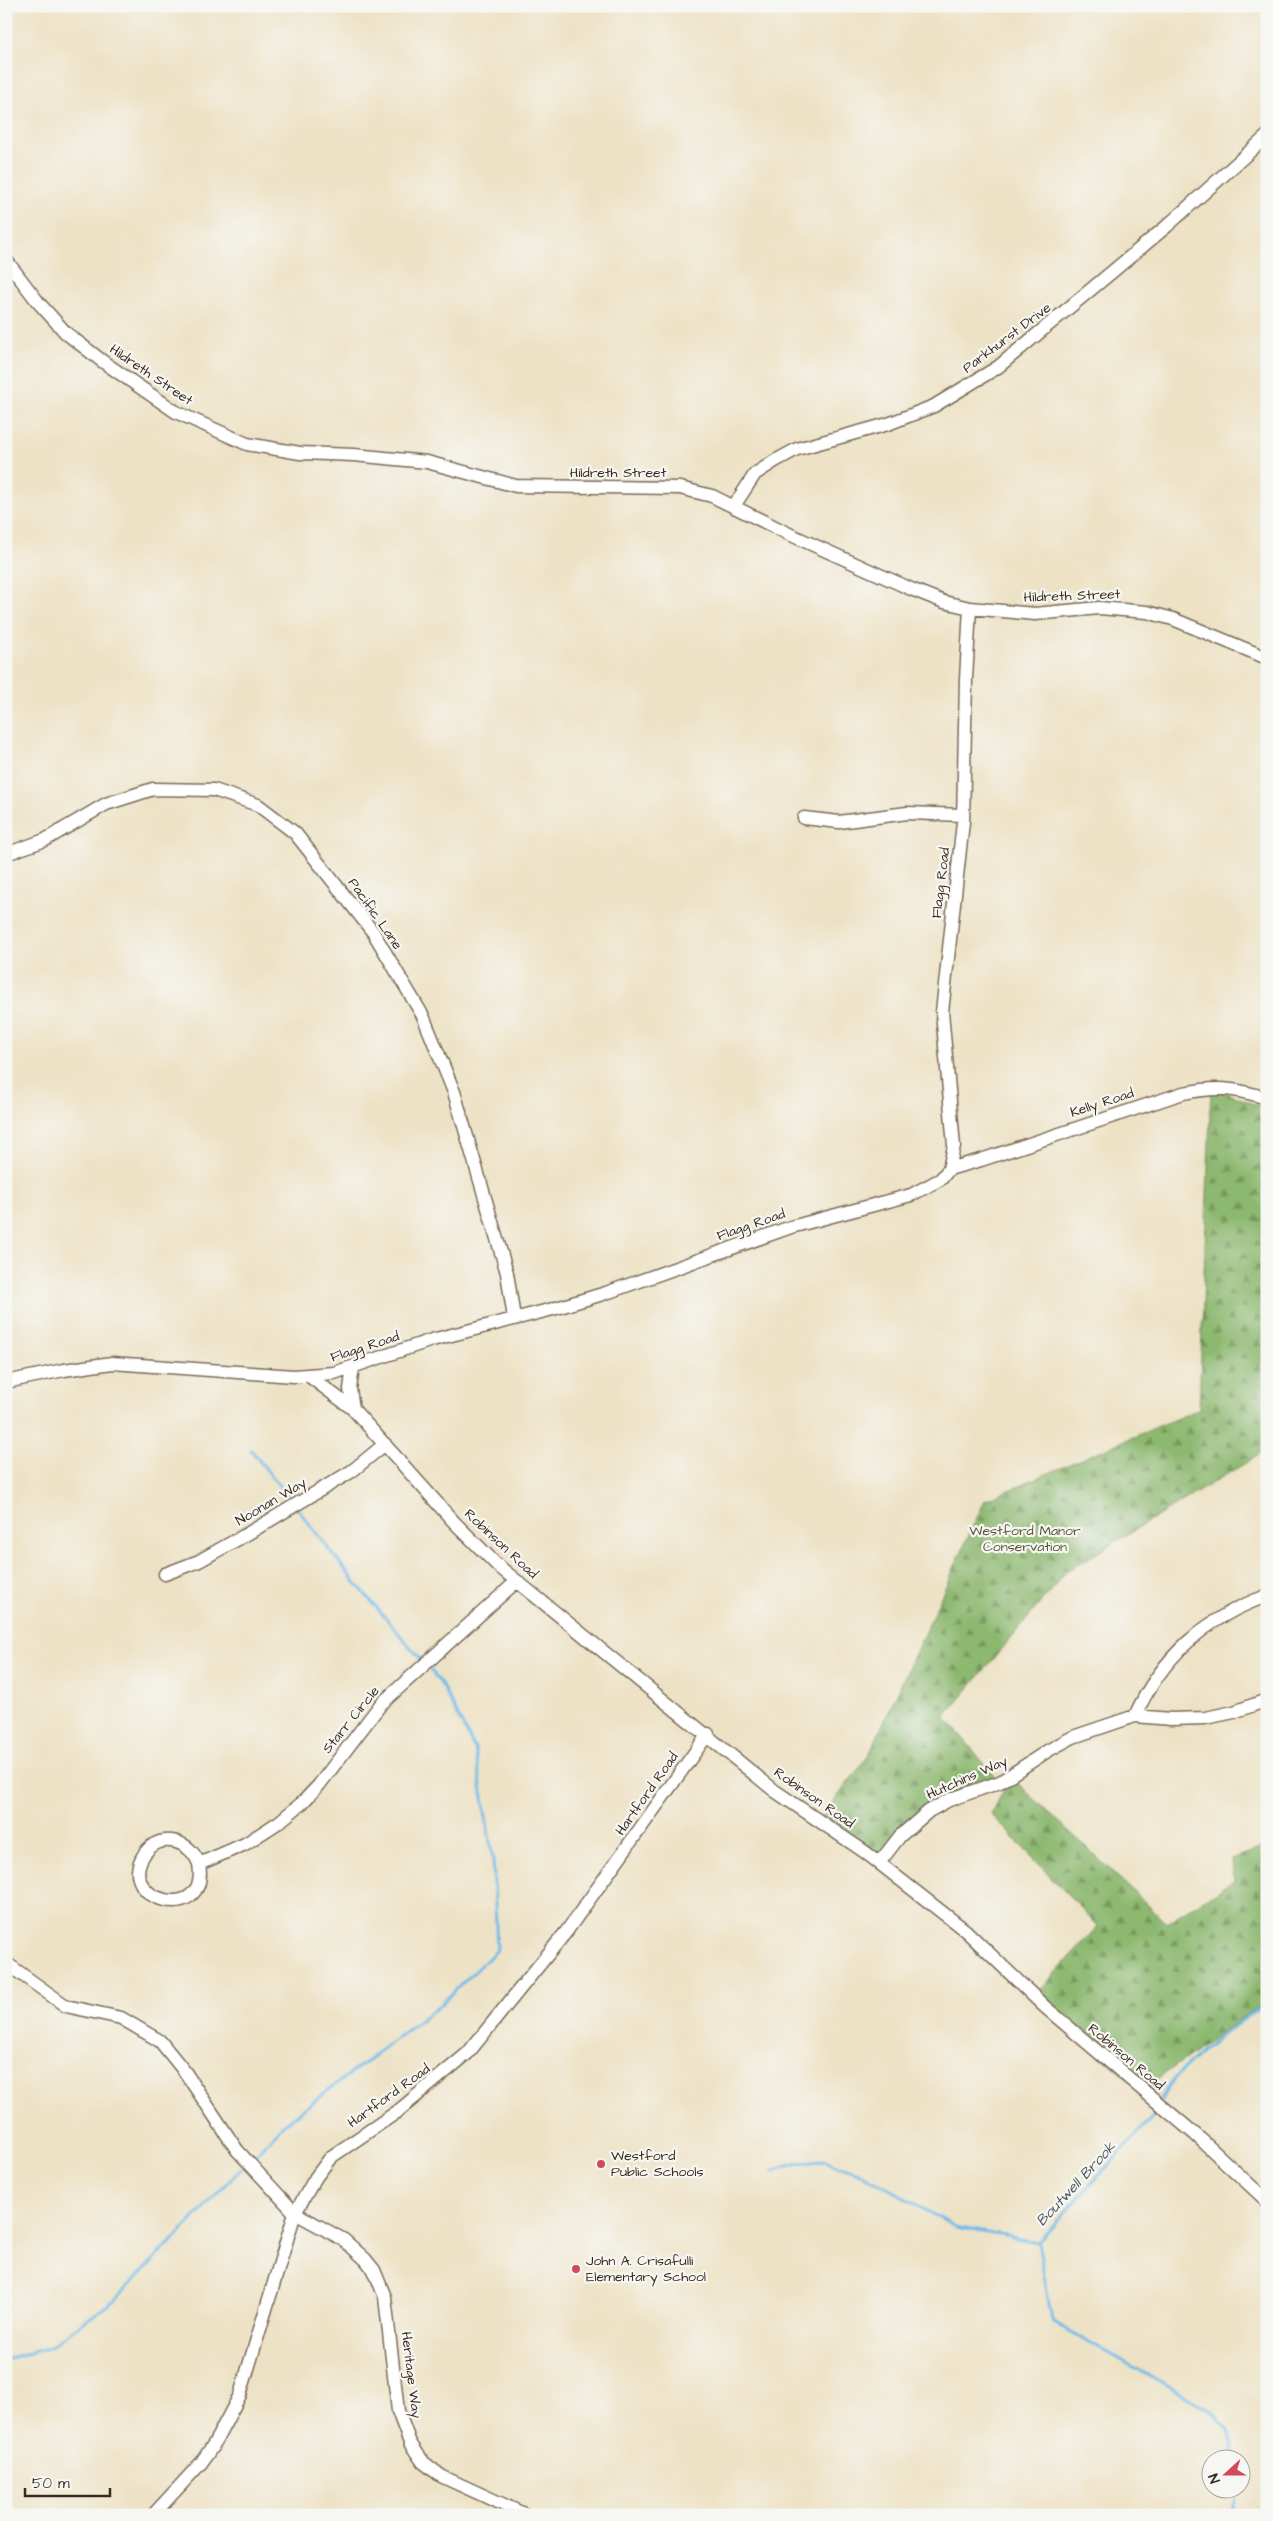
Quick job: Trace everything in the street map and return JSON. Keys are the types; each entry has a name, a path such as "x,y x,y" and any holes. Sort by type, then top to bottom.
{"street":[{"name":"Parkhurst Drive","path":"734,506 756,474 775,460 797,449 888,424 934,406 998,367 1144,245 1267,136"},
{"name":"Hildreth Street","path":"6,260 38,302 66,333 102,361 176,412 247,444 284,452 382,457 427,462 516,486 680,488 712,496 911,590 944,602 970,608 1035,614 1099,608 1147,612 1173,620 1267,658"},
{"name":"Flagg Road","path":"6,1382 64,1370 112,1363 309,1376 334,1373 432,1340 606,1293 791,1227 912,1195 941,1180 949,1169 954,1146 943,1034 943,990 963,815 966,660 970,608"},
{"name":"Pacific Lane","path":"6,854 45,840 106,804 152,789 214,790 258,805 296,834 373,932 423,1016 454,1092 507,1273 514,1318"},
{"path":"804,818 839,822 907,813 963,815"},
{"name":"Kelly Road","path":"949,1169 1183,1093 1212,1088 1233,1089 1267,1098"},
{"path":"353,1367 350,1389 353,1409"},
{"name":"Robinson Road","path":"309,1376 353,1409 477,1546 517,1581 708,1734 775,1791 879,1863 966,1932 1045,2007 1196,2135 1267,2201"},
{"name":"Noonan Way","path":"164,1574 199,1561 288,1509 352,1471 385,1444"},
{"name":"Starr Circle","path":"200,1864 245,1844 273,1827 302,1803 319,1784 380,1704 517,1581"},
{"path":"1135,1716 1158,1674 1190,1639 1224,1615 1267,1596"},
{"name":"Hutchins Way","path":"879,1863 907,1829 939,1805 1005,1780 1072,1737 1135,1716 1170,1719 1205,1718 1234,1712 1267,1700"},
{"name":"Hartford Road","path":"152,2515 201,2463 214,2444 240,2395 295,2213 331,2157 397,2112 468,2054 491,2028 582,1910 708,1734"},
{"path":"172,1841 184,1844 194,1852 200,1864 200,1876 196,1888 181,1900 168,1902 156,1898 146,1890 140,1879 140,1866 144,1854 159,1843 172,1841"},
{"name":"Heritage Way","path":"6,1963 66,2006 121,2018 160,2041 186,2072 237,2150 295,2213 344,2240 365,2259 377,2277 388,2311 398,2411 405,2434 416,2453 432,2469 452,2483 526,2515"}],"green space":[{"name":"Westford Manor Conservation","path":"1211,1087 1267,1109 1267,1450 1067,1571 945,1717 1000,1782 922,1816 879,1863 819,1821 869,1755 985,1500 1199,1409"},
{"path":"1011,1777 1167,1923 1234,1881 1232,1859 1267,1846 1267,2000 1141,2091 1033,1997 1098,1926 991,1814"}],"waterway":[{"path":"251,1450 292,1502"},
{"path":"296,1507 354,1581 424,1663"},
{"path":"254,2156 284,2124 440,2005 497,1950 493,1860 475,1749 440,1682 428,1667"},
{"name":"Boutwell Brook","path":"1161,2101 1167,2088 1191,2061 1267,2002"},
{"name":"Boutwell Brook","path":"1159,2110 1038,2242 1052,2321 1210,2410 1229,2431 1233,2448"},
{"path":"773,2171 798,2163 825,2161 866,2176 955,2227 1038,2242"},
{"path":"6,2359 48,2348 116,2299 242,2168"},
{"name":"Boutwell Brook","path":"1232,2515 1236,2498"}],"place":[{"name":"Westford Public Schools","path":"601,2164"},
{"name":"John A. Crisafulli Elementary School","path":"576,2269"}]}
